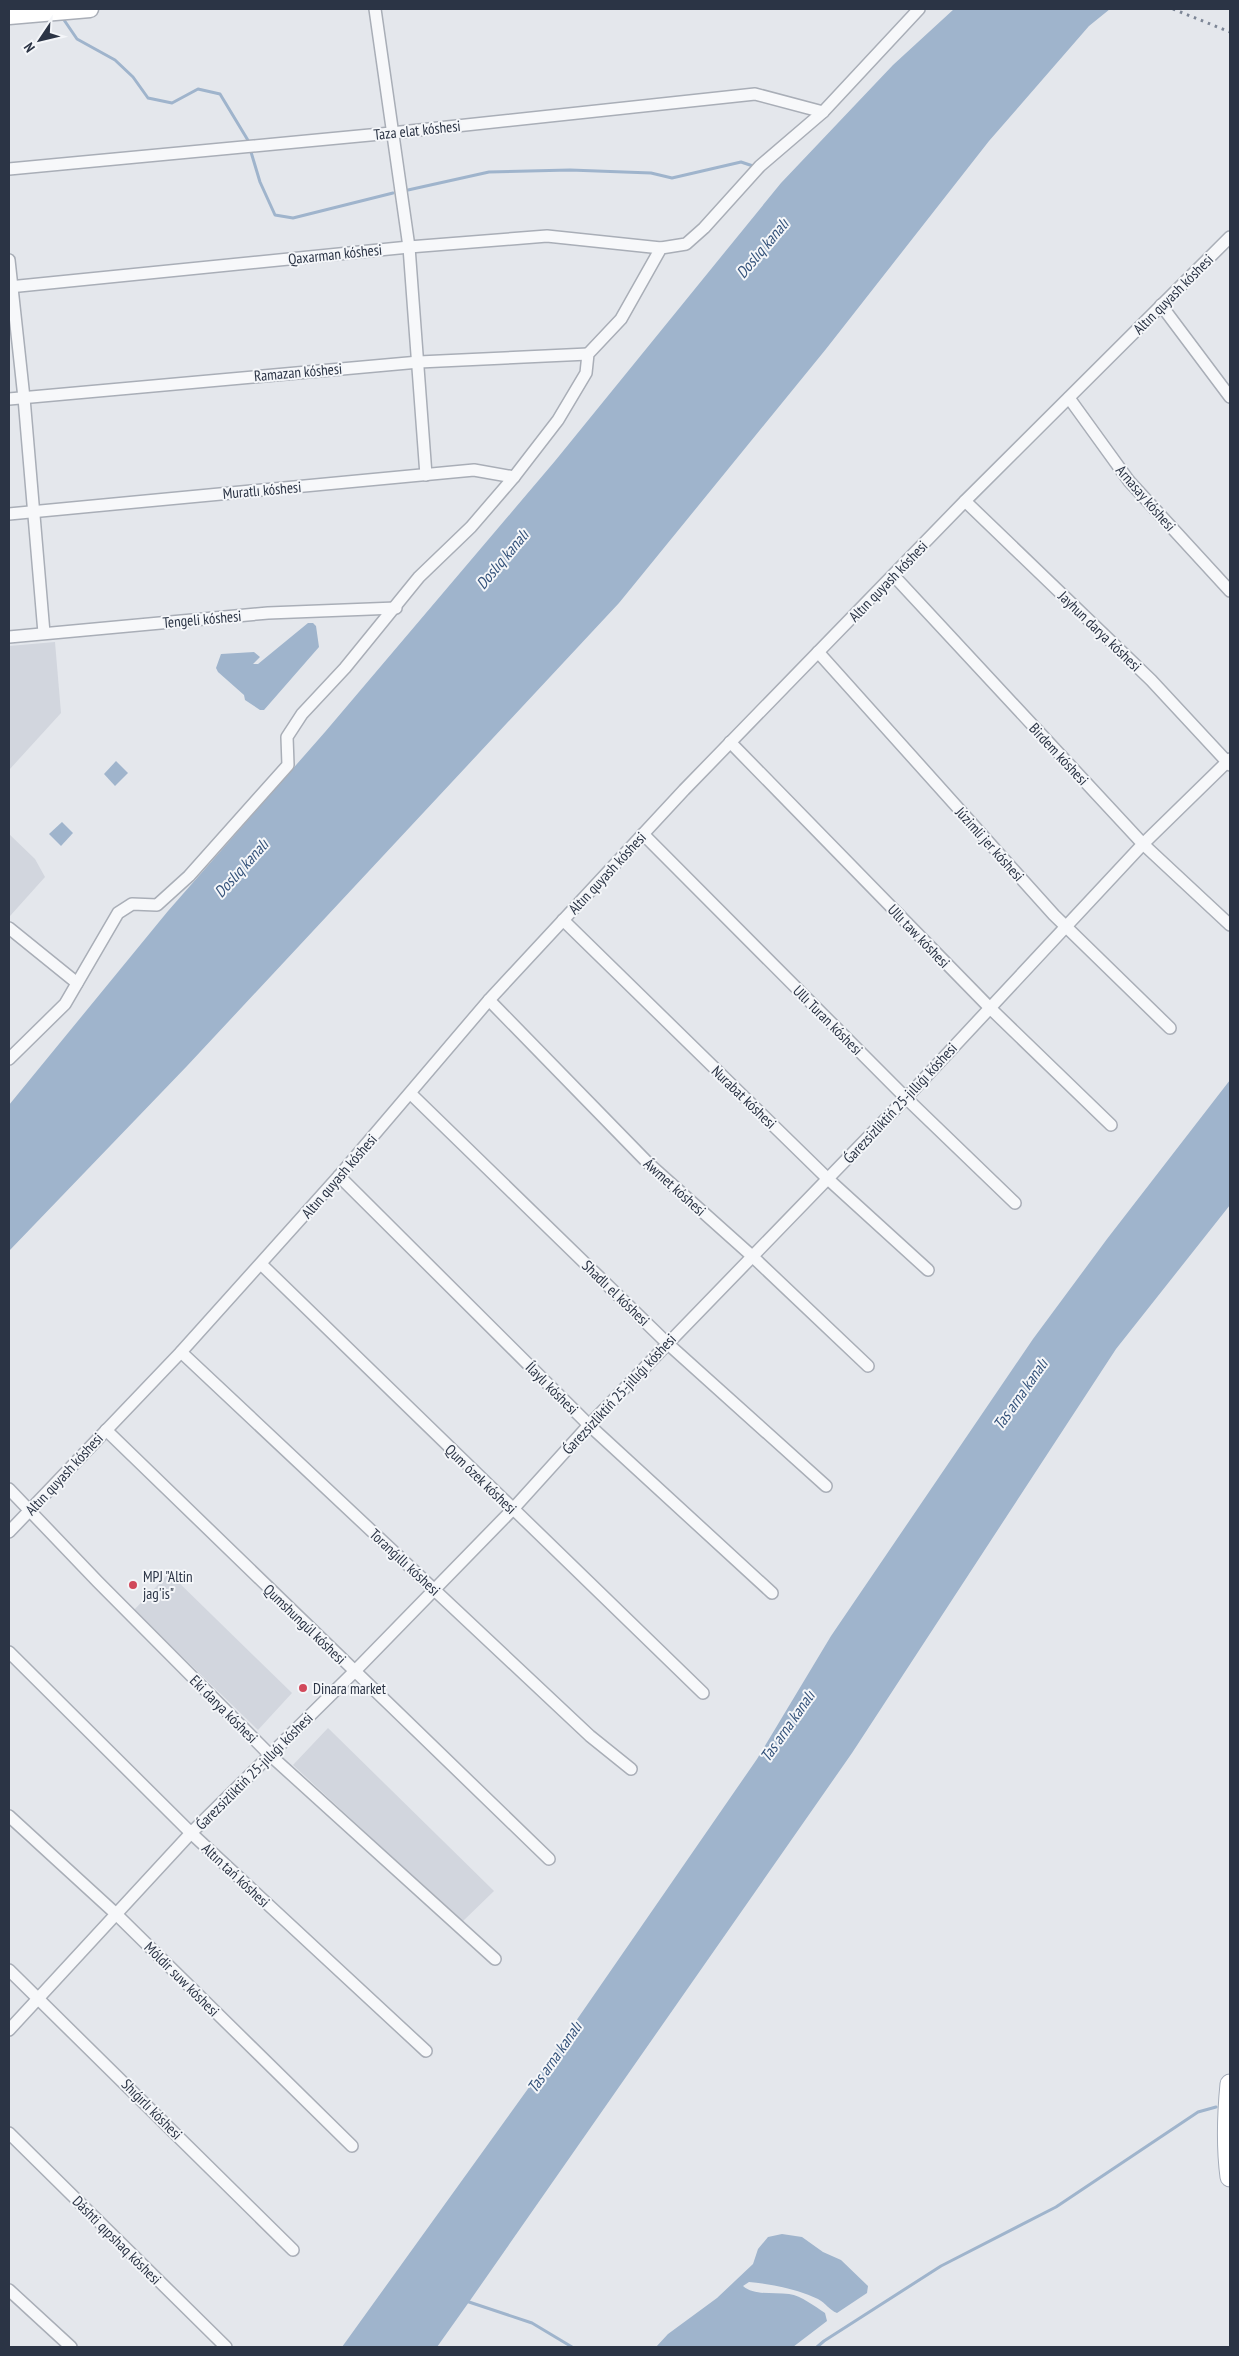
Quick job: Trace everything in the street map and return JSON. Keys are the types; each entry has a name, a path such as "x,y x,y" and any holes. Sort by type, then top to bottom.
{"main road":[{"path":"1230,2084 1227,2112 1227,2156 1230,2176"}],"street":[{"path":"9,16 90,9"},
{"path":"375,9 408,247 419,362 426,475"},
{"name":"Qaxarman kóshesi","path":"10,287 408,247 547,236 661,248 686,244 704,228 760,166 822,112 919,9"},
{"name":"Taza elat kóshesi","path":"9,170 391,133 755,94 822,112"},
{"name":"Altın quyash kóshesi","path":"9,1532 181,1352 261,1264 410,1094 489,1000 643,834 965,501 1230,237"},
{"path":"9,1059 65,1004 118,913 132,904 157,905 189,876 288,765 287,737 302,714 345,668 396,608 419,577 471,527 514,477 558,420 586,373 588,354 621,319 661,248"},
{"path":"9,260 10,287 24,398 32,512 44,633"},
{"path":"1161,305 1230,397"},
{"name":"Ramazan kóshesi","path":"9,399 419,362 588,354"},
{"name":"Arnasay kóshesi","path":"1069,398 1129,482 1230,591"},
{"name":"Muratlı kóshesi","path":"9,514 474,470 514,477"},
{"name":"Jayhun darya kóshesi","path":"965,501 1151,680 1229,762"},
{"name":"Birdem kóshesi","path":"894,576 1143,844 1230,925"},
{"name":"Tengeli kóshesi","path":"9,637 268,613 396,608"},
{"name":"Júzimli jer kóshesi","path":"818,652 1064,926 1170,1028"},
{"name":"Ullı taw kóshesi","path":"730,742 990,1008 1112,1125"},
{"name":"Ǵarezsizliktiń 25-jıllıǵı kóshesi","path":"9,2030 115,1913 191,1833 354,1672 513,1509 667,1343 906,1098 1064,926 1143,844 1229,762"},
{"name":"Ullı Turan kóshesi","path":"643,834 906,1098 1016,1202"},
{"name":"Nurabat kóshesi","path":"563,920 828,1179 928,1270"},
{"path":"9,928 77,983"},
{"name":"Áwmet kóshesi","path":"489,1000 648,1163 752,1256 868,1366"},
{"name":"Shadlı el kóshesi","path":"410,1094 667,1343 826,1486"},
{"name":"Ílaylı kóshesi","path":"339,1176 589,1425 772,1593"},
{"name":"Qum ózek kóshesi","path":"261,1264 702,1693"},
{"name":"Toranǵıllı kóshesi","path":"181,1352 590,1736 631,1769"},
{"name":"Qumshungúl kóshesi","path":"106,1430 549,1859"},
{"name":"Eki darya kóshesi","path":"9,1489 98,1582 270,1755 495,1959"},
{"name":"Altın tań kóshesi","path":"9,1652 191,1833 426,2051"},
{"name":"Móldir suw kóshesi","path":"9,1816 115,1913 352,2146"},
{"name":"Shıǵırlı kóshesi","path":"9,1970 39,1997 293,2250"},
{"name":"Dáshti qıpshaq kóshesi","path":"9,2133 226,2347"},
{"path":"9,2290 71,2347"}],"shaded area":[{"path":"55,642 61,713 9,770 9,646"},
{"path":"9,834 35,859 45,877 10,916"},
{"path":"169,1573 292,1693 258,1730 134,1610"},
{"path":"328,1728 494,1891 462,1922 293,1765"}],"water":[{"name":"Doslıq kanalı","path":"954,9 1110,9 1089,26 989,141 826,349 619,603 187,1066 9,1251 9,1105 168,911 325,732 555,461 781,183 893,65"},
{"path":"308,623 313,623 316,626 319,647 264,710 260,710 245,700 244,695 218,672 216,668 221,654 254,652 260,657 253,664 258,664"},
{"path":"116,761 128,773 115,786 104,774"},
{"path":"62,822 73,833 61,846 49,834"},
{"name":"Tas arna kanalı","path":"1230,1080 1230,1205 1116,1349 852,1753 469,2302 437,2347 342,2347 558,2047 757,1759 831,1636 1033,1339 1107,1239"},
{"path":"782,2234 802,2237 823,2252 841,2260 868,2286 867,2293 837,2313 818,2299 801,2292 749,2282 743,2286 753,2291 789,2294 803,2299 825,2313 827,2321 793,2347 656,2347 668,2334 717,2298 753,2264 758,2249 768,2237"}],"waterway":[{"path":"62,17 77,39 115,60 133,77 148,98 172,103 198,89 220,94 249,142"},
{"path":"251,152 260,182 275,215 293,218 393,193"},
{"path":"408,190 489,172 570,170 651,173 672,178 741,162 756,167"},
{"path":"817,2347 941,2266 1056,2207 1198,2112 1216,2107"},
{"path":"469,2302 532,2323 572,2347"}],"railway":[{"path":"1173,9 1230,32"}],"place":[{"name":"MPJ \"Altin jag'is\"","path":"133,1585"},
{"name":"Dinara market","path":"303,1688"}]}
